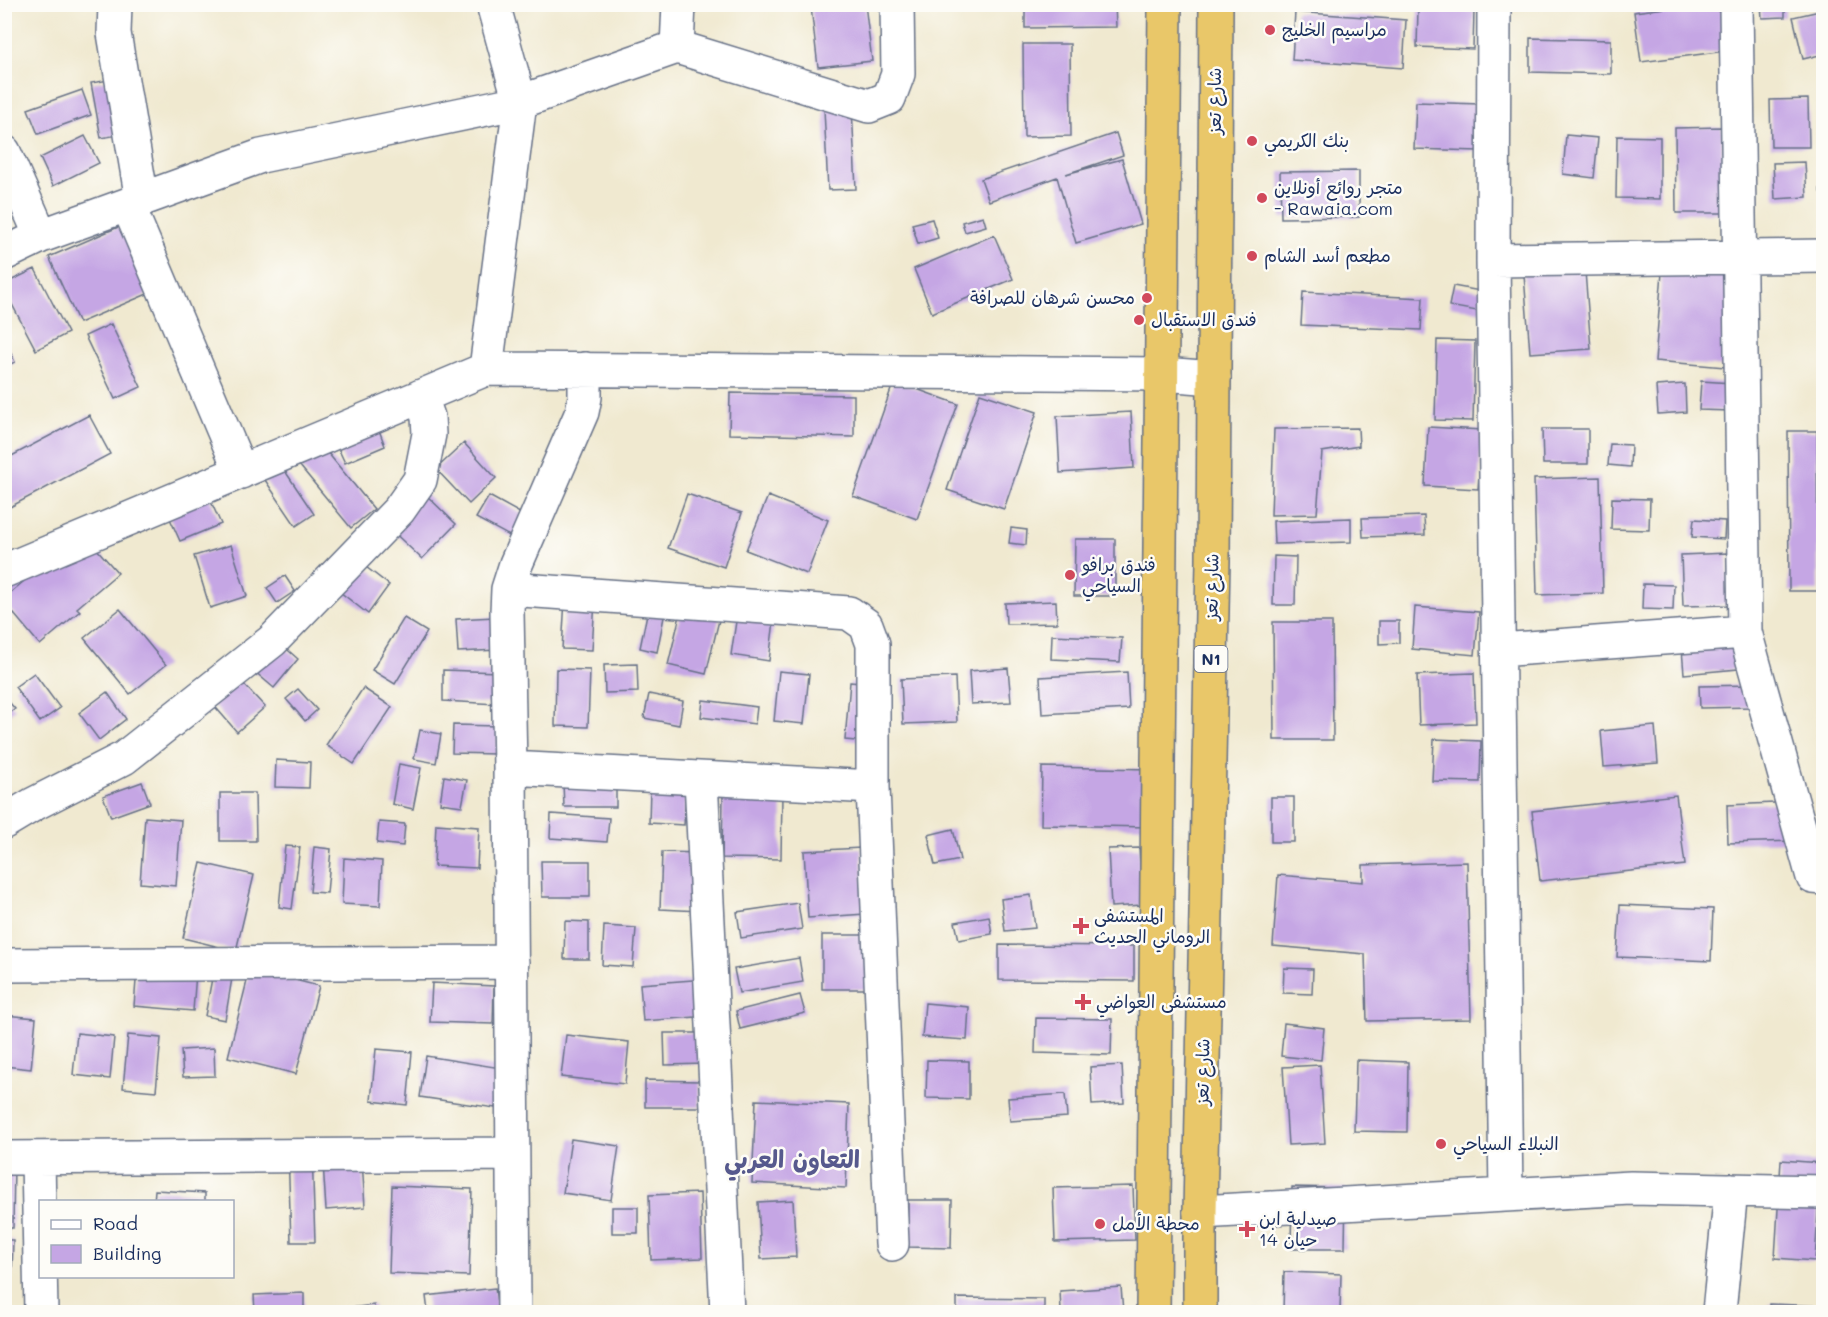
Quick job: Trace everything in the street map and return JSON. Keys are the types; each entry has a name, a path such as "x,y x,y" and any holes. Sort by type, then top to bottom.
{"highway":[{"path":"1153,1312 1166,4"},
{"name":"شارع تعز","path":"1200,1312 1213,573 1216,4"}],"street":[{"path":"115,4 114,33 135,202 241,472"},
{"path":"486,369 520,102 493,4"},
{"path":"677,47 679,4"},
{"path":"4,254 41,236 261,156 520,102 677,47 869,106 889,98 898,74 897,4"},
{"path":"1494,4 1493,260 1506,1195"},
{"path":"1736,4 1745,632 1813,877 1824,878"},
{"path":"4,152 41,236"},
{"path":"1493,260 1824,256"},
{"path":"4,571 486,369 1163,374 1214,378"},
{"path":"514,1312 508,589 516,564 577,428 585,397 585,369"},
{"path":"4,822 124,758 280,633 399,510 420,480 429,434 428,417 421,396"},
{"path":"508,589 849,613 866,625 873,644 873,788 892,1244"},
{"path":"1499,650 1745,632"},
{"path":"510,768 873,788"},
{"path":"701,779 727,1312"},
{"path":"4,965 512,962"},
{"path":"4,1158 512,1154"},
{"path":"38,1159 39,1210"},
{"path":"1200,1212 1631,1188 1824,1192"},
{"path":"1719,1312 1731,1190"},
{"path":"40,1278 41,1312"}],"building":[{"path":"865,4 872,61 818,67 811,7"},
{"path":"1025,4 1115,4 1116,27 1025,28"},
{"path":"1761,4 1785,4 1785,17 1762,18"},
{"path":"1690,5 1727,5 1733,50 1641,62 1634,12"},
{"path":"1418,9 1474,11 1473,49 1417,47"},
{"path":"1824,10 1824,54 1803,59 1793,17"},
{"path":"1295,12 1406,20 1403,68 1292,60"},
{"path":"1530,38 1611,40 1611,74 1530,72"},
{"path":"1023,44 1070,44 1071,136 1024,137"},
{"path":"115,79 125,134 101,138 91,83"},
{"path":"82,90 91,115 38,134 28,109"},
{"path":"1808,99 1809,147 1771,147 1770,100"},
{"path":"1416,102 1480,104 1479,151 1414,149"},
{"path":"852,108 856,189 828,190 824,109"},
{"path":"1722,127 1723,213 1676,213 1675,128"},
{"path":"1116,133 1123,155 1066,174 1122,159 1141,224 1076,243 1057,177 989,201 981,179"},
{"path":"1566,135 1598,138 1594,178 1563,174"},
{"path":"85,136 99,163 53,186 40,158"},
{"path":"1617,136 1660,137 1660,199 1616,198"},
{"path":"1805,162 1807,197 1775,199 1773,163"},
{"path":"1820,166 1824,166 1824,192 1820,192"},
{"path":"1359,171 1359,217 1281,218 1280,172"},
{"path":"983,216 986,226 965,232 962,222"},
{"path":"932,219 938,238 918,244 912,224"},
{"path":"123,225 152,292 79,323 49,257"},
{"path":"994,235 1013,279 932,313 914,269"},
{"path":"1664,247 1734,253 1725,367 1655,361"},
{"path":"1584,258 1591,349 1530,353 1523,262"},
{"path":"35,269 68,333 36,350 4,289 4,284"},
{"path":"1453,286 1486,292 1482,312 1449,306"},
{"path":"1303,292 1423,298 1421,330 1301,325"},
{"path":"111,324 141,387 115,399 85,336"},
{"path":"4,339 15,362 4,367"},
{"path":"1437,340 1475,341 1473,421 1435,420"},
{"path":"894,381 958,404 917,519 853,496"},
{"path":"1701,381 1732,383 1731,411 1699,410"},
{"path":"1685,384 1686,412 1658,414 1656,386"},
{"path":"730,393 854,395 854,437 729,434"},
{"path":"980,393 1037,412 1004,509 947,490"},
{"path":"1131,412 1134,468 1060,473 1057,416"},
{"path":"89,415 110,454 10,507 4,498 4,460"},
{"path":"1428,427 1482,430 1478,489 1425,486"},
{"path":"1358,428 1359,446 1322,452 1317,514 1271,515 1274,429"},
{"path":"1542,429 1588,429 1588,464 1543,464"},
{"path":"379,430 385,446 345,463 338,448"},
{"path":"1788,431 1817,431 1818,591 1789,591"},
{"path":"464,443 496,478 469,504 436,469"},
{"path":"1610,444 1631,445 1630,467 1608,465"},
{"path":"323,447 374,509 351,528 300,466"},
{"path":"283,468 314,514 296,526 265,480"},
{"path":"1600,477 1603,593 1537,595 1534,479"},
{"path":"420,489 456,524 422,559 386,525"},
{"path":"687,494 742,513 724,567 668,548"},
{"path":"208,495 221,524 180,541 167,512"},
{"path":"489,496 529,518 517,540 476,518"},
{"path":"768,496 828,520 807,574 746,550"},
{"path":"1612,498 1650,499 1649,530 1611,529"},
{"path":"1424,516 1425,535 1363,537 1362,518"},
{"path":"1351,518 1351,542 1274,544 1273,521"},
{"path":"1694,519 1725,521 1724,539 1692,537"},
{"path":"1011,528 1027,530 1026,545 1009,543"},
{"path":"87,538 118,573 77,608 80,611 40,645 4,602 4,598 42,566 47,572"},
{"path":"1075,539 1115,539 1115,596 1074,596"},
{"path":"231,545 247,596 210,608 194,556"},
{"path":"1727,553 1729,605 1683,606 1681,555"},
{"path":"1274,556 1296,557 1295,605 1273,605"},
{"path":"357,560 389,585 368,614 335,588"},
{"path":"285,576 295,591 277,603 267,588"},
{"path":"1643,584 1674,585 1673,610 1642,609"},
{"path":"565,599 595,600 592,650 562,649"},
{"path":"1056,601 1057,623 1006,624 1005,603"},
{"path":"649,604 666,607 657,652 640,648"},
{"path":"682,607 720,616 706,674 668,665"},
{"path":"1415,607 1479,612 1475,655 1412,649"},
{"path":"738,608 775,613 769,661 731,655"},
{"path":"120,609 166,665 130,694 84,638"},
{"path":"495,617 497,650 458,652 456,619"},
{"path":"404,618 427,632 395,684 372,670"},
{"path":"1379,621 1399,621 1399,643 1379,644"},
{"path":"1273,622 1332,622 1333,740 1274,740"},
{"path":"1052,635 1122,638 1120,662 1051,659"},
{"path":"272,636 298,659 274,688 247,665"},
{"path":"1735,643 1738,669 1684,674 1682,649"},
{"path":"637,664 638,692 605,693 604,665"},
{"path":"1008,668 1011,702 971,704 969,671"},
{"path":"556,669 590,670 588,727 555,726"},
{"path":"443,670 498,672 497,704 443,701"},
{"path":"779,671 809,674 804,724 774,721"},
{"path":"1127,672 1129,709 1042,714 1040,677"},
{"path":"34,673 60,708 40,722 15,687"},
{"path":"1474,673 1476,723 1419,725 1417,675"},
{"path":"955,677 957,722 903,724 901,679"},
{"path":"238,678 265,707 237,732 211,702"},
{"path":"850,682 871,684 867,742 845,740"},
{"path":"1754,685 1754,707 1700,708 1699,686"},
{"path":"363,688 392,707 354,764 326,745"},
{"path":"298,689 317,710 305,721 286,699"},
{"path":"107,692 126,719 99,740 79,713"},
{"path":"649,694 683,701 679,725 644,718"},
{"path":"4,696 15,709 4,718"},
{"path":"703,700 757,707 755,724 701,717"},
{"path":"453,725 498,726 497,754 452,753"},
{"path":"1655,726 1658,763 1604,767 1601,731"},
{"path":"420,730 441,734 436,763 414,759"},
{"path":"1434,739 1481,741 1480,782 1432,781"},
{"path":"276,760 310,762 309,788 275,787"},
{"path":"399,764 421,768 413,809 392,804"},
{"path":"1042,767 1150,769 1150,827 1041,825"},
{"path":"444,776 467,780 462,806 440,803"},
{"path":"142,782 150,803 111,817 103,796"},
{"path":"563,783 616,784 616,807 564,807"},
{"path":"650,788 686,790 684,825 649,823"},
{"path":"220,793 255,793 256,841 220,841"},
{"path":"723,793 782,794 781,859 722,858"},
{"path":"1676,795 1685,865 1540,881 1532,811"},
{"path":"1271,797 1294,797 1294,842 1271,842"},
{"path":"1796,802 1797,841 1728,843 1727,805"},
{"path":"551,814 609,818 607,842 550,838"},
{"path":"145,817 181,820 176,886 140,883"},
{"path":"379,822 405,824 403,846 377,843"},
{"path":"436,824 479,827 477,868 434,866"},
{"path":"953,829 960,860 935,865 928,835"},
{"path":"285,846 300,847 292,909 279,907"},
{"path":"314,847 331,849 327,893 310,892"},
{"path":"861,848 865,914 808,918 804,851"},
{"path":"1139,848 1142,905 1111,907 1108,849"},
{"path":"662,852 702,853 700,911 660,909"},
{"path":"344,858 382,861 380,906 342,904"},
{"path":"541,861 590,861 590,897 542,897"},
{"path":"1467,862 1471,1019 1367,1021 1365,954 1273,946 1278,875 1363,882 1363,865"},
{"path":"201,863 254,875 236,951 183,938"},
{"path":"1031,895 1035,928 1005,931 1001,899"},
{"path":"798,903 802,929 741,938 737,912"},
{"path":"1620,905 1713,909 1711,961 1617,957"},
{"path":"989,916 992,934 959,940 955,922"},
{"path":"565,921 589,922 589,959 564,959"},
{"path":"604,926 636,928 633,967 602,965"},
{"path":"822,935 877,935 877,989 822,989"},
{"path":"999,945 1134,946 1134,981 999,980"},
{"path":"799,958 803,982 739,993 734,969"},
{"path":"215,962 234,966 225,1020 205,1016"},
{"path":"137,968 196,973 193,1011 134,1006"},
{"path":"1284,968 1313,969 1312,994 1283,993"},
{"path":"250,969 319,986 296,1074 228,1057"},
{"path":"706,979 709,1016 643,1021 640,984"},
{"path":"432,983 494,986 493,1024 430,1022"},
{"path":"800,995 805,1013 740,1029 736,1011"},
{"path":"925,1003 969,1007 967,1040 922,1037"},
{"path":"4,1015 36,1018 31,1069 4,1066"},
{"path":"1036,1018 1112,1019 1111,1055 1035,1053"},
{"path":"1284,1023 1324,1028 1321,1060 1281,1056"},
{"path":"77,1033 114,1037 110,1079 73,1075"},
{"path":"664,1033 704,1033 705,1064 665,1065"},
{"path":"128,1035 161,1038 156,1091 123,1088"},
{"path":"566,1035 629,1042 625,1084 561,1077"},
{"path":"214,1048 215,1076 183,1077 181,1050"},
{"path":"376,1049 412,1052 407,1105 371,1101"},
{"path":"426,1056 501,1068 495,1108 420,1097"},
{"path":"927,1060 969,1061 969,1099 926,1098"},
{"path":"1356,1060 1408,1062 1407,1132 1354,1131"},
{"path":"1122,1065 1124,1103 1092,1105 1090,1067"},
{"path":"1320,1065 1325,1143 1288,1145 1283,1067"},
{"path":"645,1080 700,1081 700,1107 645,1107"},
{"path":"1065,1094 1067,1117 1010,1121 1008,1098"},
{"path":"756,1100 849,1104 846,1188 752,1183"},
{"path":"571,1139 619,1146 611,1200 563,1193"},
{"path":"288,1150 312,1150 315,1242 291,1242"},
{"path":"362,1160 365,1207 326,1210 323,1162"},
{"path":"1781,1160 1821,1163 1815,1261 1775,1258"},
{"path":"4,1165 14,1165 13,1228 4,1228"},
{"path":"392,1186 472,1189 469,1276 389,1273"},
{"path":"1133,1186 1135,1240 1055,1242 1053,1188"},
{"path":"1292,1187 1346,1188 1345,1249 1291,1249"},
{"path":"155,1190 205,1193 205,1200 154,1200"},
{"path":"700,1193 702,1258 651,1260 649,1195"},
{"path":"793,1200 796,1257 761,1259 758,1202"},
{"path":"908,1200 952,1200 951,1248 907,1247"},
{"path":"612,1207 638,1207 638,1233 612,1233"},
{"path":"4,1240 13,1240 12,1275 4,1274"},
{"path":"1284,1272 1341,1274 1340,1312 1283,1312"},
{"path":"1121,1287 1123,1312 1061,1312 1060,1291"},
{"path":"495,1288 498,1312 428,1312 426,1296"},
{"path":"304,1293 304,1312 255,1312 254,1295"},
{"path":"957,1298 1044,1299 1044,1312 957,1312"},
{"path":"1769,1304 1824,1306 1824,1312 1769,1312"},
{"path":"374,1305 375,1312 333,1312 332,1310"},
{"path":"177,1309 204,1311 204,1312 177,1312"}],"place":[{"name":"مراسيم الخليج","path":"1270,30"},
{"name":"بنك الكريمي","path":"1252,141"},
{"name":"متجر روائع أونلاين - Rawaia.com","path":"1262,198"},
{"name":"مطعم أسد الشام","path":"1252,256"},
{"name":"محسن شرهان للصرافة","path":"1147,298"},
{"name":"فندق الاستقبال","path":"1139,320"},
{"name":"فندق برافو السياحي","path":"1070,575"},
{"name":"المستشفى الروماني الحديث","path":"1081,926"},
{"name":"مستشفى العواضي","path":"1083,1002"},
{"name":"النبلاء السياحي","path":"1441,1144"},
{"name":"محطة الأمل","path":"1100,1224"},
{"name":"صيدلية ابن حيان 14","path":"1247,1229"}],"district":[{"name":"التعاون العربي","path":"792,1160"}]}
